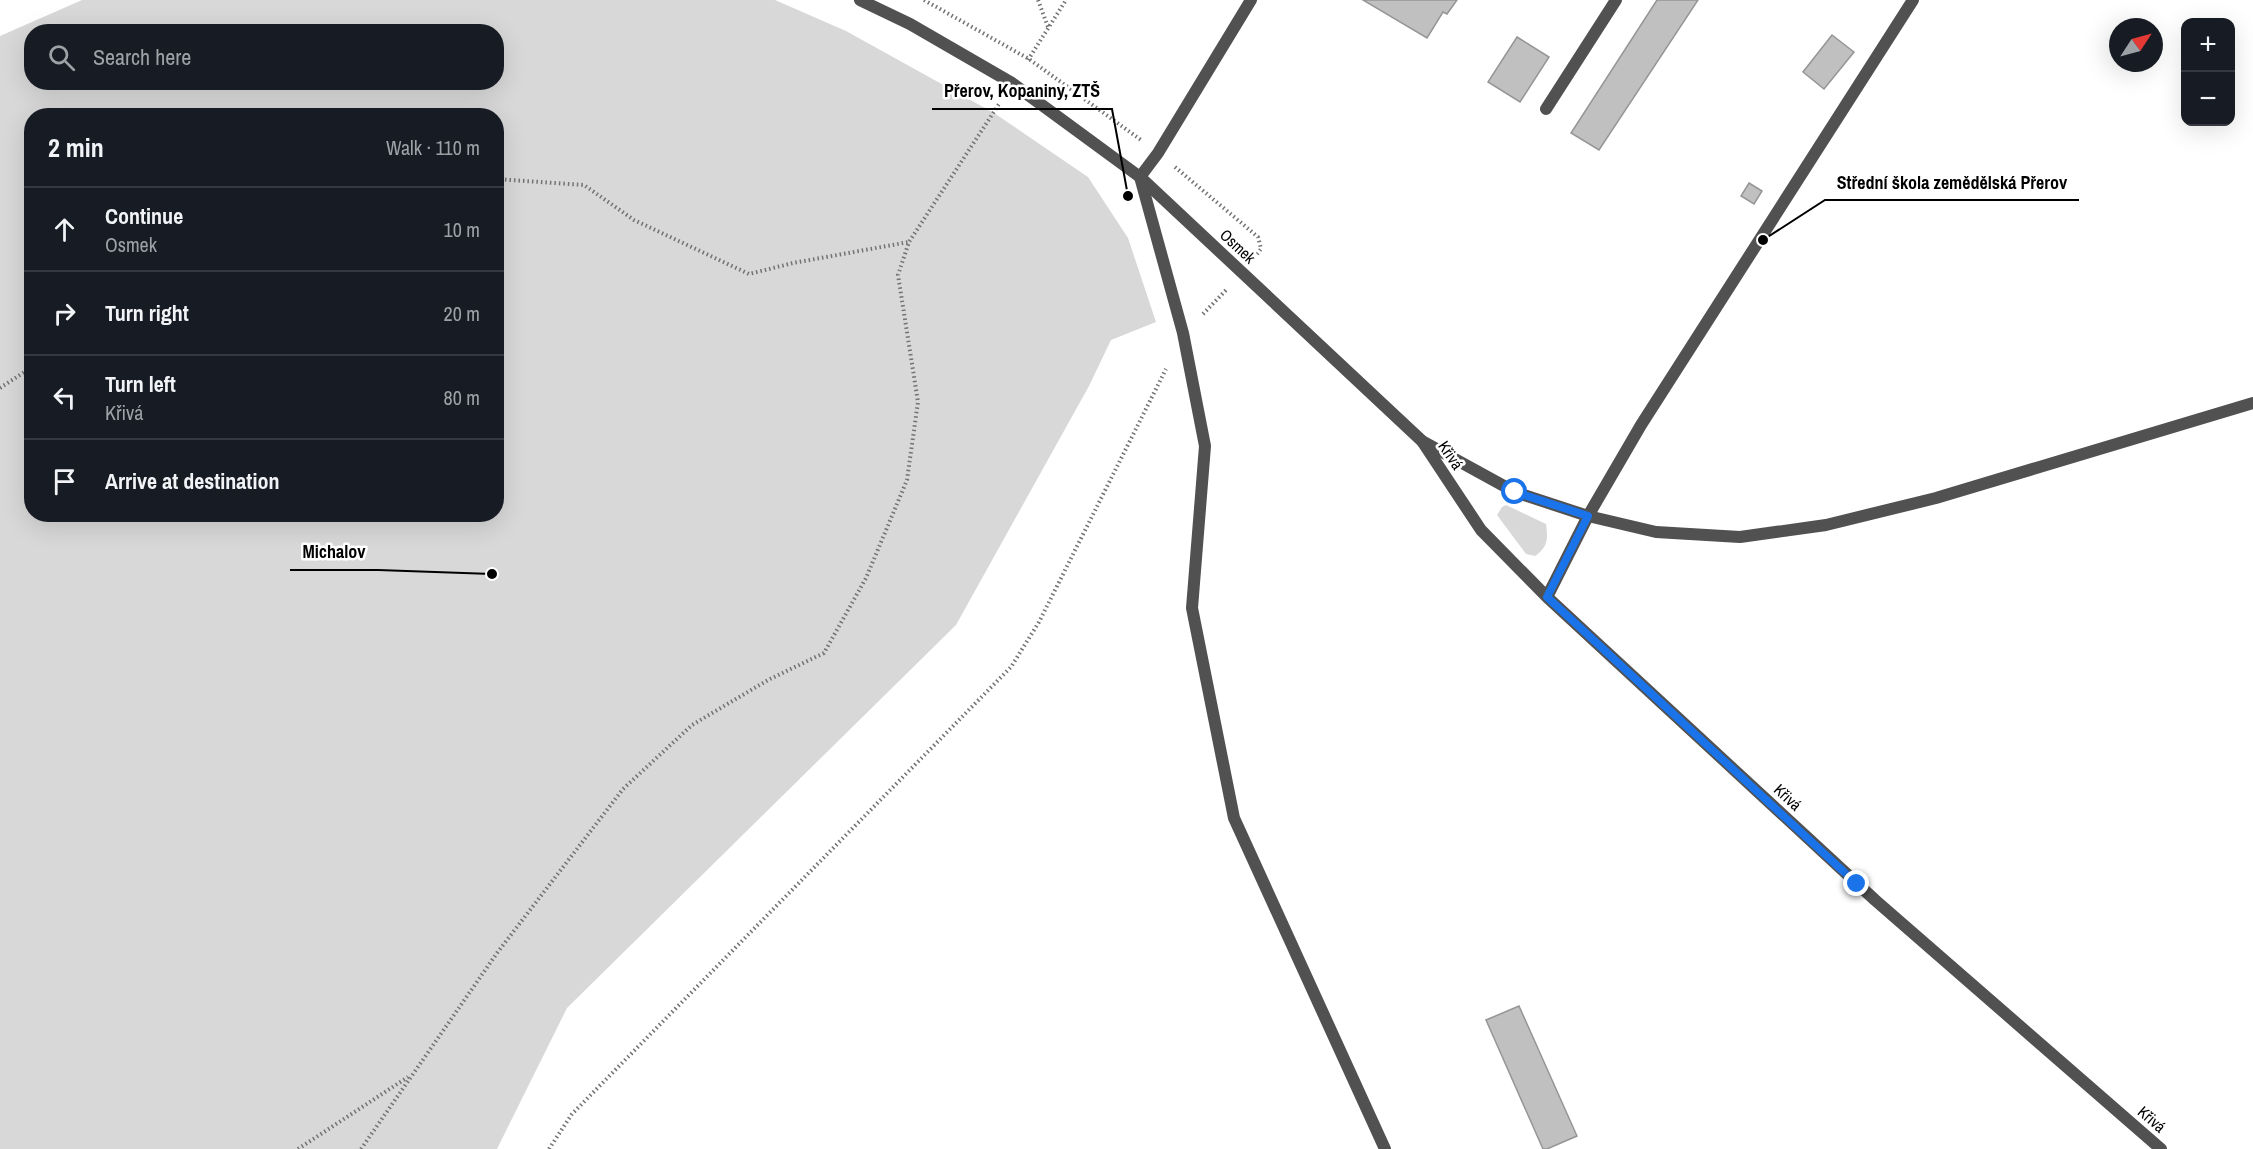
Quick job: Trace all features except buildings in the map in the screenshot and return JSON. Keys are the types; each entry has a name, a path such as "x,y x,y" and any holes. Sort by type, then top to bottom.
{"street":[{"name":"Osmek","path":"861,0 910,24 1012,83 1140,177 1422,441 1515,492 1588,516 1656,532 1740,537 1826,525 1936,498 2253,403"},
{"path":"1251,0 1158,153 1140,177 1183,333 1205,446 1192,608 1234,818 1385,1149"},
{"path":"1546,109 1616,0"},
{"path":"1547,597 1588,516 1641,425 1913,0"},
{"name":"Křivá","path":"1422,441 1481,530 1547,597 1875,900 2161,1149"}],"path":[{"path":"1038,0 1048,28"},
{"path":"361,1149 504,944 623,789 692,725 768,680 824,653 866,578 907,480 918,402 898,275 909,242 1066,0"},
{"path":"504,180 584,185 634,220 749,274 793,263 909,242"},
{"path":"549,1149 572,1114 1011,667 1039,622 1183,333"},
{"path":"0,388 24,372"},
{"path":"298,1149 411,1075"}],"shaded area":[{"path":"82,0 775,0 846,31 994,113 1088,177 1128,238 1156,322 1111,340 1089,386 956,625 567,1008 497,1149 0,1149 0,36 24,25 24,90 504,90 504,24 27,24"},
{"path":"1506,505 1546,524 1546,542 1535,556 1526,554 1497,515"}],"place":[{"name":"Přerov, Kopaniny, ZTŠ","path":"1128,196"},
{"name":"Střední škola zemědělská Přerov","path":"1763,240"},
{"name":"Michalov","path":"492,574"}],"route":[{"path":"1515,492 1588,516 1547,597 1857,884"}]}
